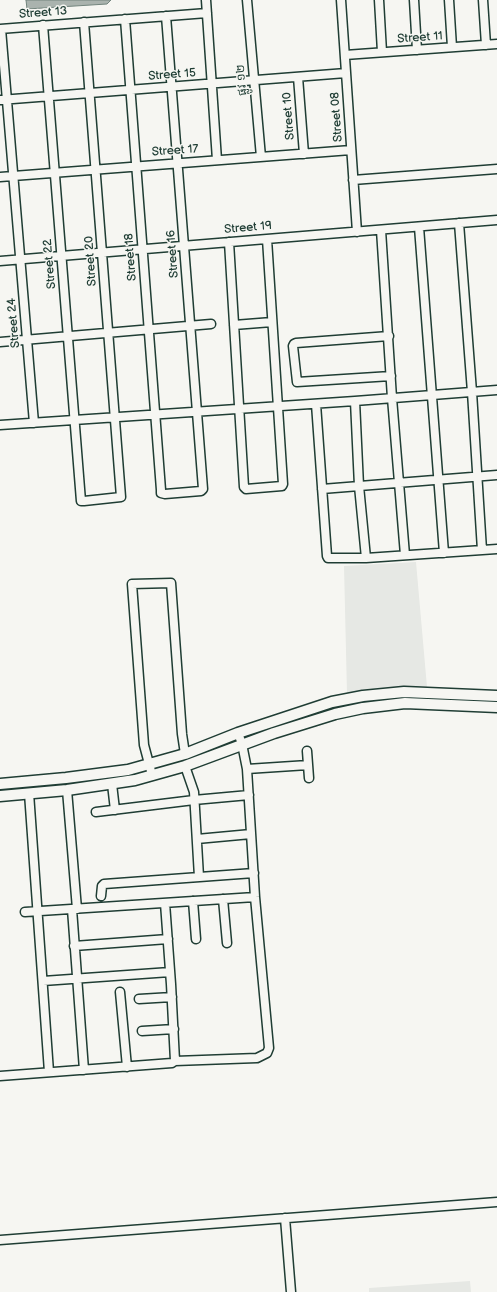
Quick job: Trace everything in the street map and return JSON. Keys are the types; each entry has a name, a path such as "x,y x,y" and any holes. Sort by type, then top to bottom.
{"main road":[{"path":"0,784 108,773 149,764 185,754 238,733 332,702 362,696 417,692 497,696"},
{"path":"416,703 417,692"},
{"path":"362,696 363,708"},
{"path":"0,796 112,784 152,775 185,766 242,744 335,714 363,708 389,704 416,703 497,707"}],"street":[{"path":"206,0 217,160"},
{"name":"ផ្លូវ ១២","path":"247,0 261,157"},
{"name":"Street 08","path":"341,0 357,232"},
{"path":"379,0 382,52"},
{"path":"414,0 417,50"},
{"path":"449,0 452,47"},
{"path":"483,0 486,44"},
{"name":"Street 13","path":"1,29 207,14"},
{"name":"Street 16","path":"161,493 201,491 203,489 166,16"},
{"name":"Street 18","path":"125,19 161,493"},
{"name":"Street 20","path":"81,501 121,497 84,22"},
{"name":"Street 22","path":"43,26 81,501"},
{"name":"Street 24","path":"1,29 4,99 13,176 34,423"},
{"name":"Street 11","path":"345,55 497,44"},
{"name":"Street 15","path":"4,99 346,73"},
{"name":"Street 10","path":"298,77 304,154"},
{"name":"Street 17","path":"0,177 352,150"},
{"path":"353,180 497,169"},
{"name":"Street 19","path":"0,261 497,220"},
{"path":"459,223 482,550"},
{"path":"419,227 444,552"},
{"path":"382,230 392,398 405,555"},
{"path":"229,242 244,487 246,489 283,486 267,239"},
{"path":"234,325 272,322"},
{"path":"0,342 212,324"},
{"path":"389,336 296,343 294,346 297,382 391,376"},
{"path":"0,425 316,404 497,390"},
{"path":"355,401 359,486 366,558"},
{"path":"316,404 328,558 366,558 497,549"},
{"path":"322,489 497,475"},
{"path":"152,775 144,745 132,584 171,583 182,734 185,754"},
{"path":"0,1076 172,1063 175,1061 257,1058 267,1053 269,1048 255,897 247,769 242,744 238,733"},
{"path":"307,751 309,778"},
{"path":"247,769 308,765"},
{"path":"185,766 194,792 199,877"},
{"path":"112,784 116,810"},
{"path":"67,790 74,909 74,946 84,1070"},
{"path":"29,793 49,1072"},
{"path":"96,812 249,795"},
{"path":"197,839 251,834"},
{"path":"101,896 102,886 104,884 254,873"},
{"path":"25,912 255,897"},
{"path":"223,899 227,943"},
{"path":"193,901 196,940"},
{"path":"165,903 175,1061"},
{"path":"74,946 168,939"},
{"path":"43,981 170,972"},
{"path":"120,992 127,1066"},
{"path":"139,999 172,997"},
{"path":"142,1031 174,1029"},
{"path":"0,1240 497,1202"},
{"path":"285,1218 291,1292"}],"shaded area":[{"path":"26,0 111,0 107,4 27,9"},
{"path":"416,562 427,687 399,688 347,694 344,566"},
{"path":"470,1281 471,1292 369,1292 369,1288"}]}
